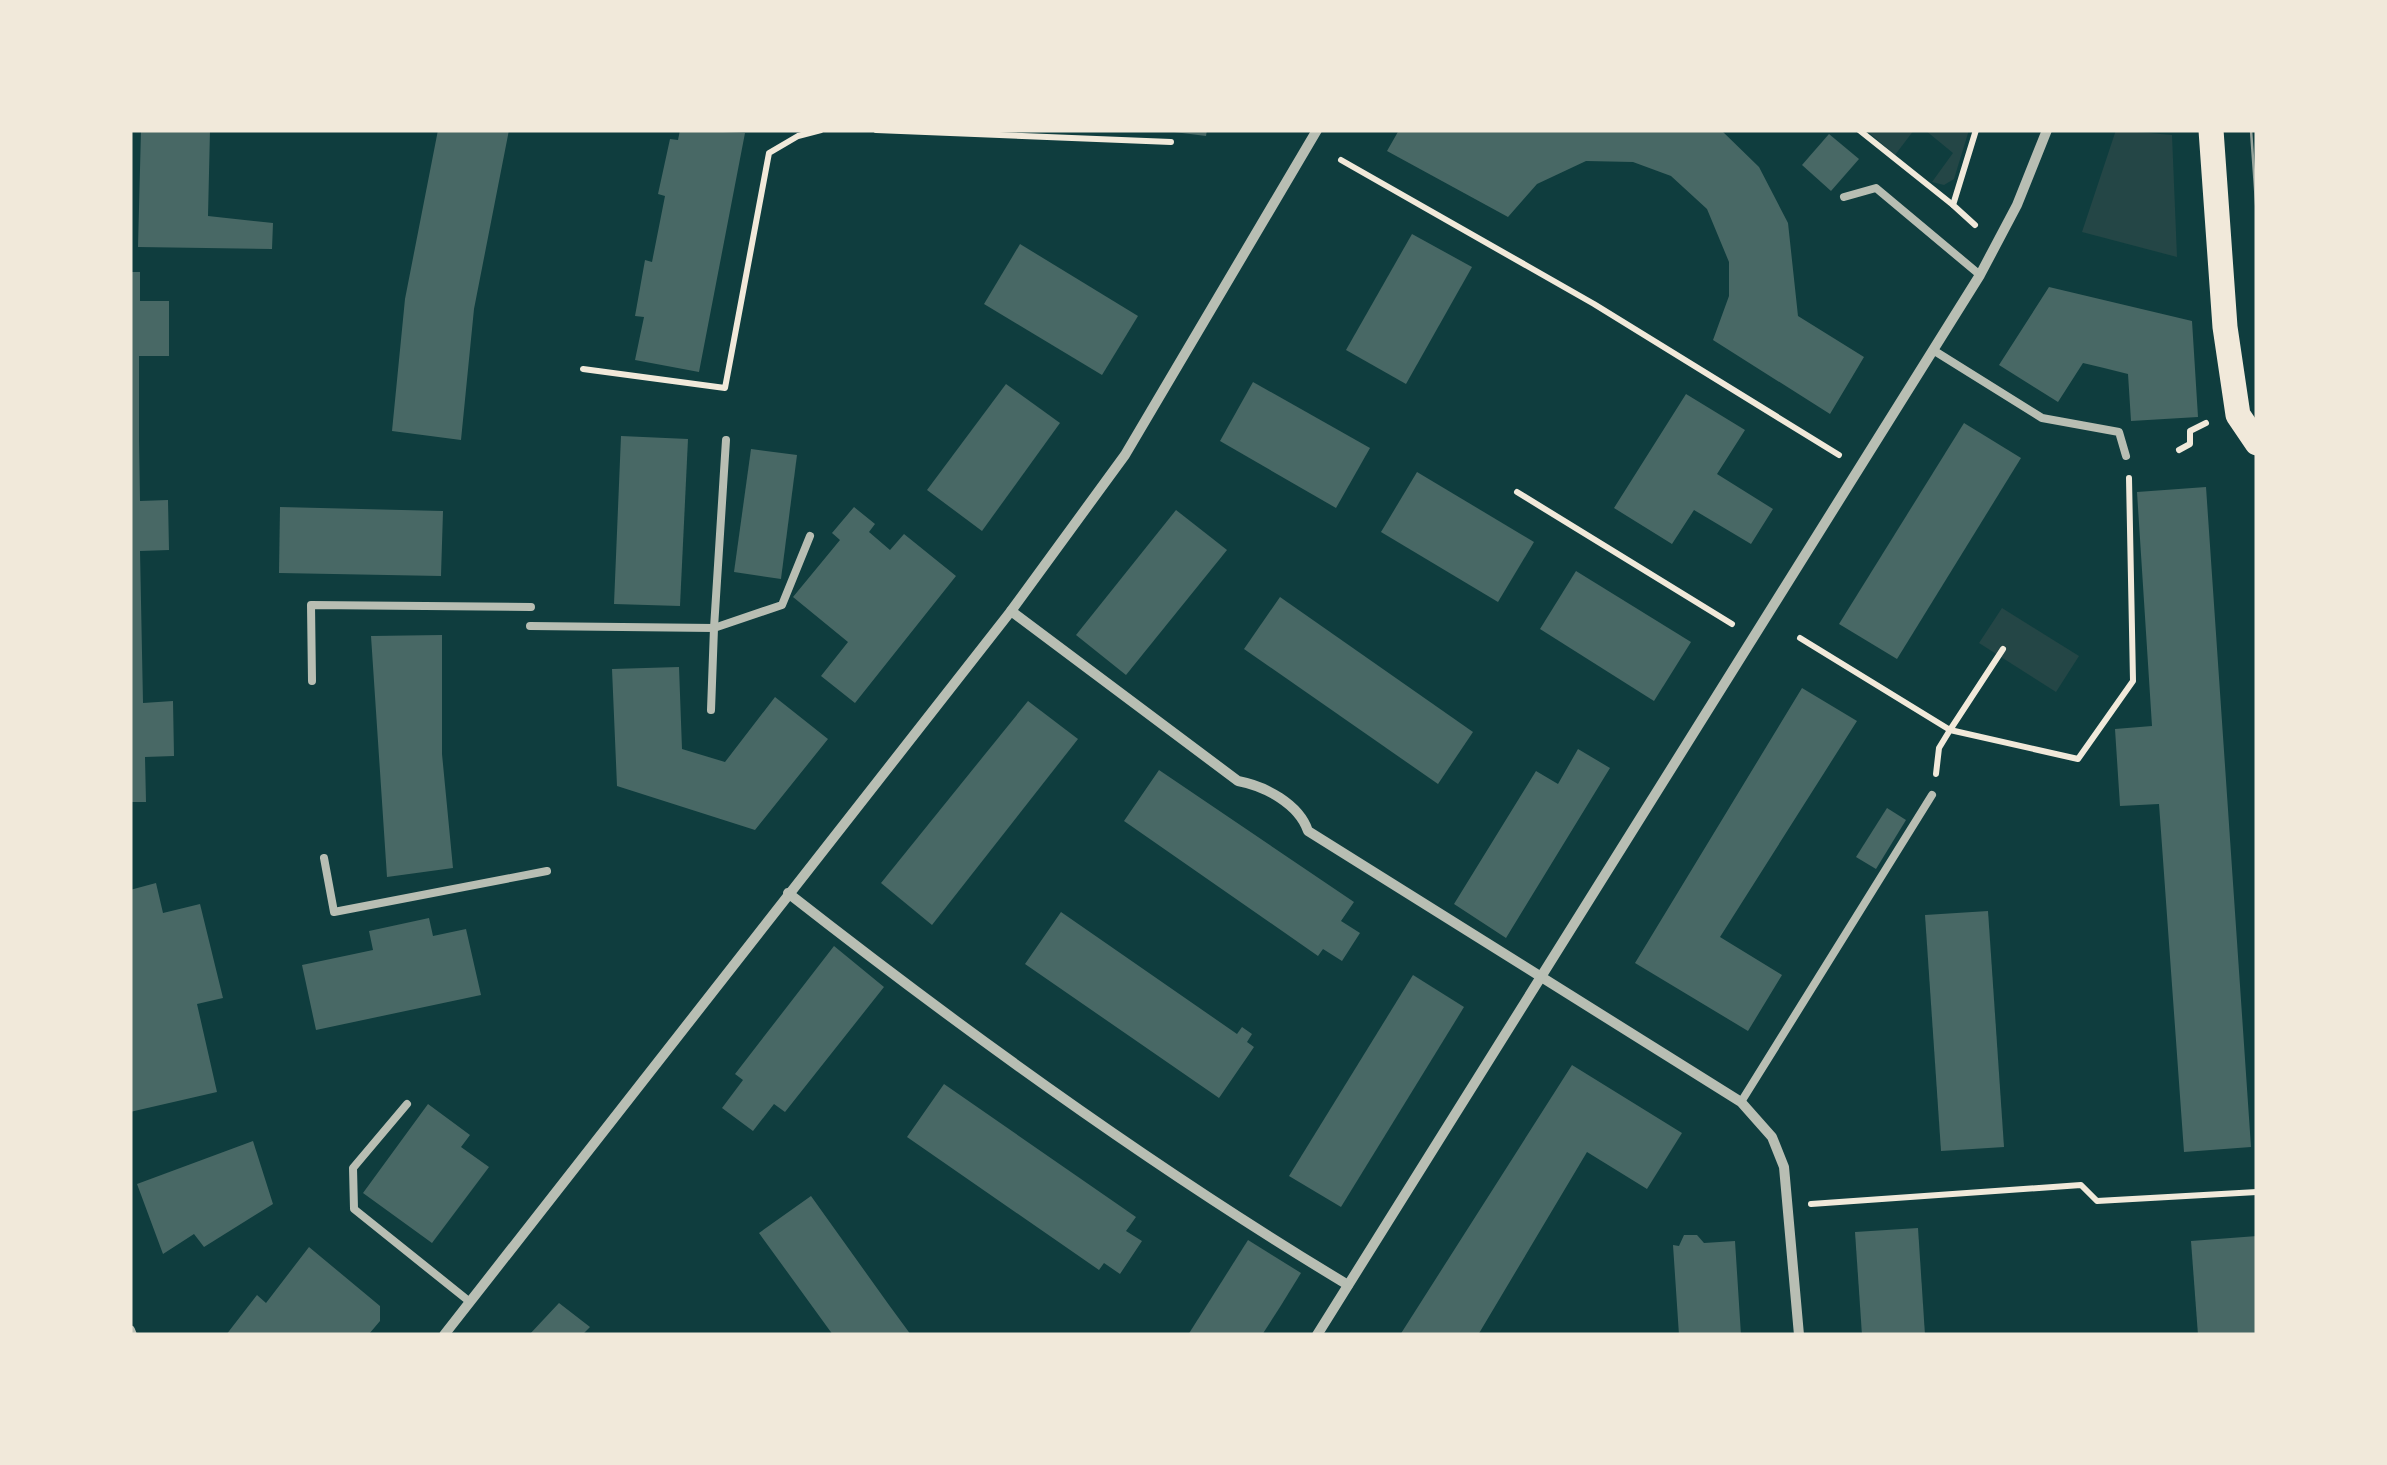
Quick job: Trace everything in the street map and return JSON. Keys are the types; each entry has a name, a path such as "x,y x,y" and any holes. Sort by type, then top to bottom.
{"main road":[{"path":"2211,130 2225,327 2238,415 2257,443"}],"street":[{"path":"444,1335 1010,612 1125,454 1317,130"},
{"path":"1317,1335 1980,275 2017,206 2046,130"},
{"path":"1010,612 1238,781 1257,784 1302,815 1308,831 1540,980 1741,1102 1772,1137 1784,1167 1799,1335"},
{"path":"788,893 933,1008 1196,1191 1348,1285"}],"lane":[{"path":"1844,197 1876,188 1980,275"},
{"path":"1933,350 2042,418 2119,432 2126,456"},
{"path":"711,710 726,440"},
{"path":"530,626 714,628 782,606 810,536"},
{"path":"312,681 311,605 531,607"},
{"path":"1741,1102 1932,795"},
{"path":"324,858 334,912 547,871"},
{"path":"407,1104 353,1168 354,1209 470,1302"}],"path":[{"path":"584,369 725,388 769,154 798,136 821,130"},
{"path":"876,130 1171,142"},
{"path":"1859,130 1978,228"},
{"path":"1952,205 1976,130"},
{"path":"1341,160 1594,304 1839,455"},
{"path":"2179,450 2190,444 2190,431"},
{"path":"1800,638 1950,730 2078,759 2133,681 2126,456"},
{"path":"1517,492 1734,625"},
{"path":"1932,795 1940,748 2003,648"},
{"path":"1790,1206 2081,1185 2097,1201 2257,1192"}],"shaded area":[{"path":"1866,130 1914,130 1895,155"},
{"path":"1925,130 1969,130 1954,179 1944,185 1932,182 1953,153"},
{"path":"2116,130 2172,135 2177,257 2082,232"},
{"path":"2002,608 2079,656 2056,692 1979,643"}],"building":[{"path":"141,130 210,130 208,216 273,223 272,249 138,247"},
{"path":"438,130 509,130 474,309 461,440 392,431 405,299"},
{"path":"680,130 745,133 699,372 635,360 644,317 635,316 645,260 652,262 665,196 658,194 670,139 678,140"},
{"path":"1158,130 1207,130 1206,136"},
{"path":"1399,130 1721,130 1759,167 1788,223 1798,316 1864,357 1830,414 1713,340 1729,296 1729,262 1707,209 1671,176 1633,162 1586,161 1537,184 1508,217 1387,151"},
{"path":"1829,134 1859,159 1831,191 1802,165"},
{"path":"1412,234 1472,267 1406,384 1346,350"},
{"path":"1020,244 1138,316 1102,375 984,304"},
{"path":"130,272 140,272 140,301 169,301 169,356 139,356 140,501 168,500 169,550 140,551 143,703 173,701 174,756 145,757 146,802 130,802"},
{"path":"2049,287 2192,321 2198,417 2131,421 2128,374 2083,363 2058,402 1999,365"},
{"path":"1253,382 1370,448 1336,508 1220,441"},
{"path":"1006,384 1060,423 982,531 927,490"},
{"path":"1686,394 1745,430 1717,474 1773,509 1751,544 1694,510 1672,544 1614,508"},
{"path":"1964,423 2021,458 1897,659 1839,624"},
{"path":"621,436 688,439 680,606 614,604"},
{"path":"751,449 797,455 781,579 734,572"},
{"path":"1417,472 1534,542 1498,602 1381,532"},
{"path":"2206,487 2251,1147 2184,1152 2159,804 2120,806 2115,729 2152,726 2137,492"},
{"path":"280,507 443,511 441,576 279,573"},
{"path":"854,507 875,524 869,532 890,550 904,534 956,576 855,703 821,676 848,642 793,597 840,540 832,533"},
{"path":"1176,510 1227,550 1126,675 1076,635"},
{"path":"1576,571 1691,642 1654,701 1540,629"},
{"path":"1280,597 1473,732 1438,784 1244,649"},
{"path":"442,635 442,754 453,868 387,877 371,636"},
{"path":"679,667 682,749 725,762 775,697 828,739 755,830 617,786 612,669"},
{"path":"1802,688 1857,721 1720,937 1782,975 1748,1031 1635,963"},
{"path":"1028,701 1078,739 932,925 881,883"},
{"path":"1578,749 1610,768 1506,938 1454,904 1536,771 1558,784"},
{"path":"1159,770 1354,902 1341,921 1360,933 1342,961 1323,949 1318,956 1124,821"},
{"path":"1887,808 1906,820 1876,869 1856,857"},
{"path":"156,883 163,913 200,904 223,998 197,1004 217,1092 130,1112 130,890"},
{"path":"1988,911 2004,1147 1941,1151 1925,915"},
{"path":"1061,912 1237,1034 1242,1027 1252,1034 1247,1042 1254,1047 1219,1098 1025,964"},
{"path":"429,918 433,936 466,929 481,995 316,1030 302,965 373,950 369,931"},
{"path":"834,946 884,987 785,1112 774,1104 753,1131 722,1108 743,1080 735,1074"},
{"path":"1413,975 1464,1007 1341,1207 1289,1176"},
{"path":"1572,1065 1682,1133 1647,1189 1587,1152 1478,1335 1400,1335"},
{"path":"944,1084 1136,1217 1126,1231 1142,1241 1120,1274 1104,1263 1099,1270 907,1137"},
{"path":"428,1104 470,1135 461,1147 489,1167 432,1243 363,1193"},
{"path":"253,1141 273,1204 204,1247 194,1234 163,1254 137,1184"},
{"path":"811,1196 911,1335 833,1335 759,1233"},
{"path":"1918,1228 1925,1335 1862,1335 1855,1232"},
{"path":"1684,1235 1697,1235 1704,1243 1735,1241 1741,1335 1679,1335 1673,1245 1679,1246"},
{"path":"2257,1236 2257,1335 2198,1335 2191,1241"},
{"path":"1248,1240 1301,1273 1280,1307 1262,1335 1188,1335"},
{"path":"309,1247 380,1306 380,1321 369,1334 226,1335 257,1295 266,1303"},
{"path":"559,1303 590,1327 584,1333 588,1335 529,1335"}],"tram line":[{"path":"2251,130 2257,217"}]}
